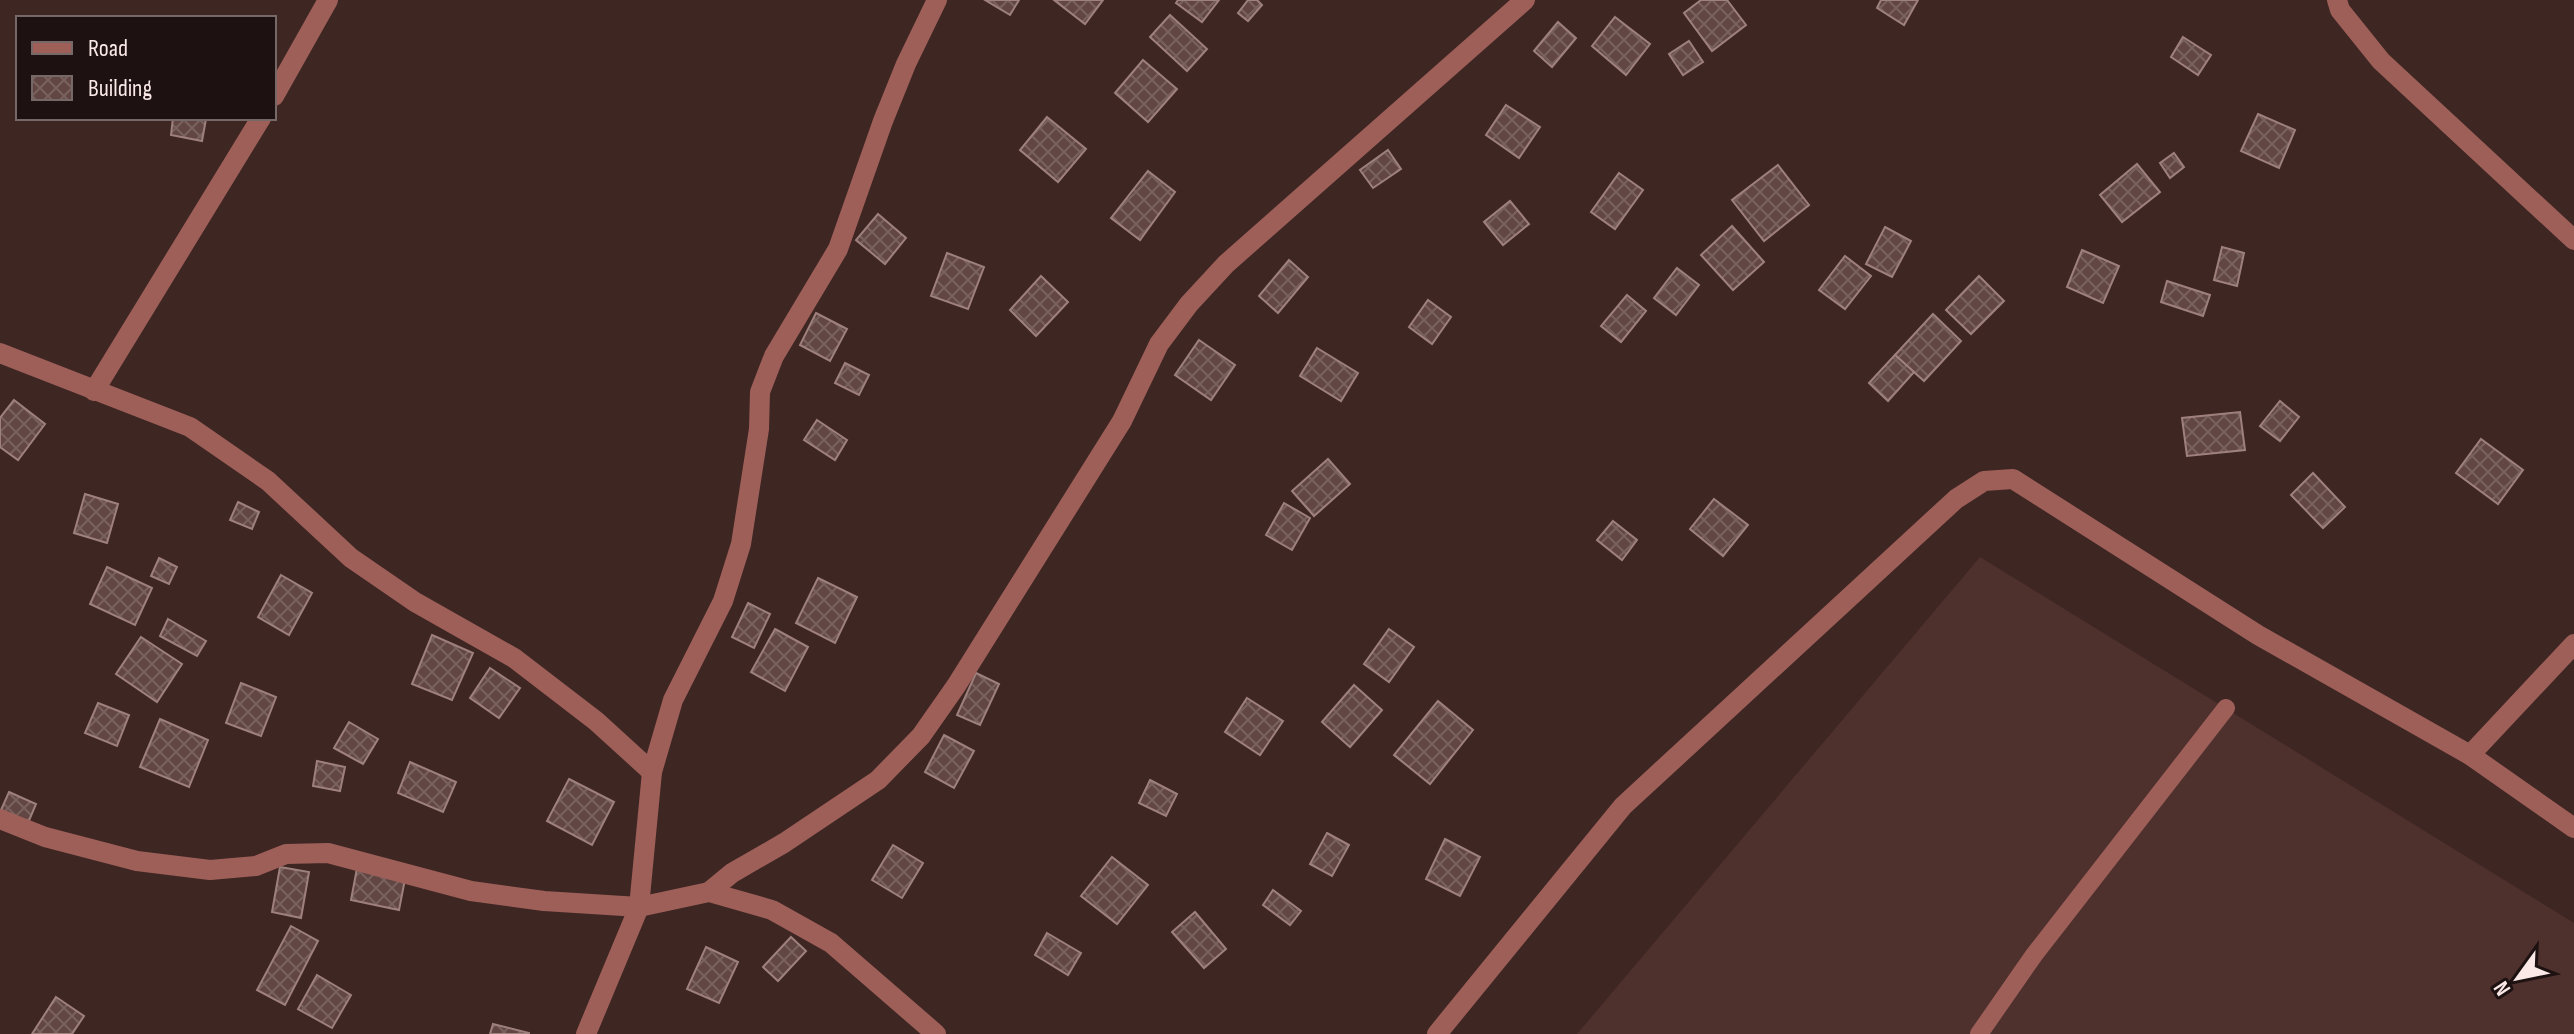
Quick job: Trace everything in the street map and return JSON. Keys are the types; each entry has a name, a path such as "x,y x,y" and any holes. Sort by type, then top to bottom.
{"street":[{"path":"276,92 328,0"},
{"path":"586,1034 639,907 652,772 673,700 723,601 741,544 759,429 760,392 774,356 838,249 883,121 937,0"},
{"path":"0,819 45,837 137,861 210,870 256,866 286,854 328,853 471,891 544,901 639,907 709,892 732,873 784,843 878,780 921,736 956,686 1122,421 1159,344 1189,304 1226,264 1525,0"},
{"path":"2337,0 2340,10 2381,61 2574,240"},
{"path":"94,391 260,120"},
{"path":"0,353 190,427 268,481 351,558 415,602 514,658 596,721 652,772"},
{"path":"1437,1034 1623,806 1956,499 1984,481 2013,479 2258,635 2470,755 2574,828"},
{"path":"2470,755 2574,644"},
{"path":"709,892 772,910 831,943 936,1034"}],"lane":[{"path":"1979,1034 2034,955 2226,708"}],"shaded area":[{"path":"1980,557 2574,923 2574,1034 1577,1034"}],"building":[{"path":"985,0 1019,0 1010,15"},
{"path":"1054,0 1103,0 1085,24"},
{"path":"1178,0 1219,0 1202,22 1176,3"},
{"path":"1248,0 1257,0 1262,5 1248,21 1238,13"},
{"path":"1701,0 1727,0 1746,25 1712,51 1684,13"},
{"path":"1881,0 1918,0 1904,25 1877,8"},
{"path":"1170,15 1207,49 1187,71 1150,37"},
{"path":"1615,17 1650,44 1626,75 1592,46"},
{"path":"1558,22 1576,38 1552,67 1534,51"},
{"path":"2183,37 2211,55 2198,75 2171,57"},
{"path":"1689,41 1703,62 1683,75 1669,54"},
{"path":"1143,60 1177,89 1148,122 1115,93"},
{"path":"1506,105 1540,127 1519,158 1486,135"},
{"path":"2258,114 2295,130 2279,168 2241,151"},
{"path":"1047,117 1086,149 1058,182 1020,150"},
{"path":"173,120 206,120 202,141 171,135"},
{"path":"1388,150 1401,169 1373,188 1360,170"},
{"path":"2174,153 2184,167 2170,178 2160,163"},
{"path":"2137,164 2160,192 2122,222 2100,195"},
{"path":"1778,165 1809,205 1764,241 1732,200"},
{"path":"1148,171 1175,192 1140,240 1111,218"},
{"path":"1619,173 1643,190 1615,229 1591,212"},
{"path":"1510,201 1529,224 1503,245 1484,222"},
{"path":"878,214 906,238 885,264 856,240"},
{"path":"1732,226 1764,262 1733,290 1701,255"},
{"path":"1885,227 1911,241 1892,277 1866,264"},
{"path":"2222,247 2244,253 2237,286 2214,280"},
{"path":"2082,250 2119,266 2103,303 2067,287"},
{"path":"947,253 984,267 968,309 931,296"},
{"path":"1845,256 1871,276 1845,309 1819,290"},
{"path":"1289,260 1308,277 1278,313 1259,296"},
{"path":"1677,268 1699,285 1676,315 1654,298"},
{"path":"1041,276 1068,302 1036,336 1010,310"},
{"path":"1979,276 2004,301 1971,334 1946,310"},
{"path":"2167,281 2210,295 2203,316 2161,302"},
{"path":"1627,295 1646,311 1621,342 1601,326"},
{"path":"1428,300 1451,317 1432,344 1409,327"},
{"path":"816,313 847,329 830,361 800,345"},
{"path":"1933,314 1961,341 1924,381 1895,355"},
{"path":"1199,340 1235,365 1211,400 1175,375"},
{"path":"1317,348 1358,373 1341,401 1300,376"},
{"path":"1895,355 1914,372 1888,401 1869,383"},
{"path":"845,363 869,375 859,395 835,383"},
{"path":"14,400 45,424 18,460 0,447 0,418"},
{"path":"2280,401 2299,417 2280,441 2260,426"},
{"path":"2240,412 2245,450 2187,456 2182,418"},
{"path":"817,420 847,440 835,460 804,440"},
{"path":"2481,439 2523,470 2498,504 2456,473"},
{"path":"1328,459 1350,484 1314,516 1292,491"},
{"path":"2313,473 2345,507 2323,528 2291,495"},
{"path":"85,494 118,504 107,543 74,533"},
{"path":"1714,499 1748,525 1723,556 1690,529"},
{"path":"238,502 259,512 252,529 230,520"},
{"path":"1284,503 1310,518 1292,550 1266,535"},
{"path":"1613,521 1637,540 1622,560 1597,540"},
{"path":"159,558 177,567 169,584 151,576"},
{"path":"107,567 152,588 135,625 90,604"},
{"path":"281,575 312,593 289,635 258,617"},
{"path":"818,578 857,597 835,643 796,623"},
{"path":"748,603 770,614 754,648 732,637"},
{"path":"168,619 206,641 197,656 160,636"},
{"path":"775,629 808,647 785,691 751,672"},
{"path":"1389,629 1414,647 1389,682 1364,664"},
{"path":"432,635 473,653 452,700 412,684"},
{"path":"141,637 182,664 157,702 116,674"},
{"path":"490,668 520,688 499,718 470,698"},
{"path":"976,673 999,684 980,725 957,715"},
{"path":"241,683 276,697 261,736 226,723"},
{"path":"1354,685 1382,710 1350,747 1322,722"},
{"path":"1247,698 1283,721 1260,755 1225,732"},
{"path":"1438,701 1473,730 1430,784 1394,755"},
{"path":"98,703 129,715 117,746 85,733"},
{"path":"160,719 208,740 189,787 140,767"},
{"path":"349,722 378,739 363,764 334,748"},
{"path":"944,735 974,751 954,788 925,772"},
{"path":"317,761 345,767 340,791 313,786"},
{"path":"410,762 456,782 443,812 398,793"},
{"path":"569,779 614,802 592,845 547,821"},
{"path":"1150,780 1177,794 1166,816 1139,803"},
{"path":"9,792 36,804 28,823 1,810"},
{"path":"1327,833 1349,845 1332,876 1310,864"},
{"path":"1445,839 1480,857 1460,896 1426,879"},
{"path":"893,845 923,863 902,898 872,880"},
{"path":"1112,857 1148,885 1117,924 1081,896"},
{"path":"358,863 406,874 399,910 351,900"},
{"path":"280,867 309,872 301,918 272,912"},
{"path":"1273,890 1301,911 1290,925 1263,905"},
{"path":"1195,912 1226,949 1204,968 1172,932"},
{"path":"291,926 318,941 285,1005 257,990"},
{"path":"1047,933 1081,953 1068,975 1035,955"},
{"path":"791,937 806,951 778,981 763,967"},
{"path":"706,947 738,962 719,1003 687,989"},
{"path":"317,975 351,995 332,1028 298,1009"},
{"path":"56,997 84,1016 72,1034 32,1034"},
{"path":"493,1024 529,1033 529,1034 490,1034"}]}
